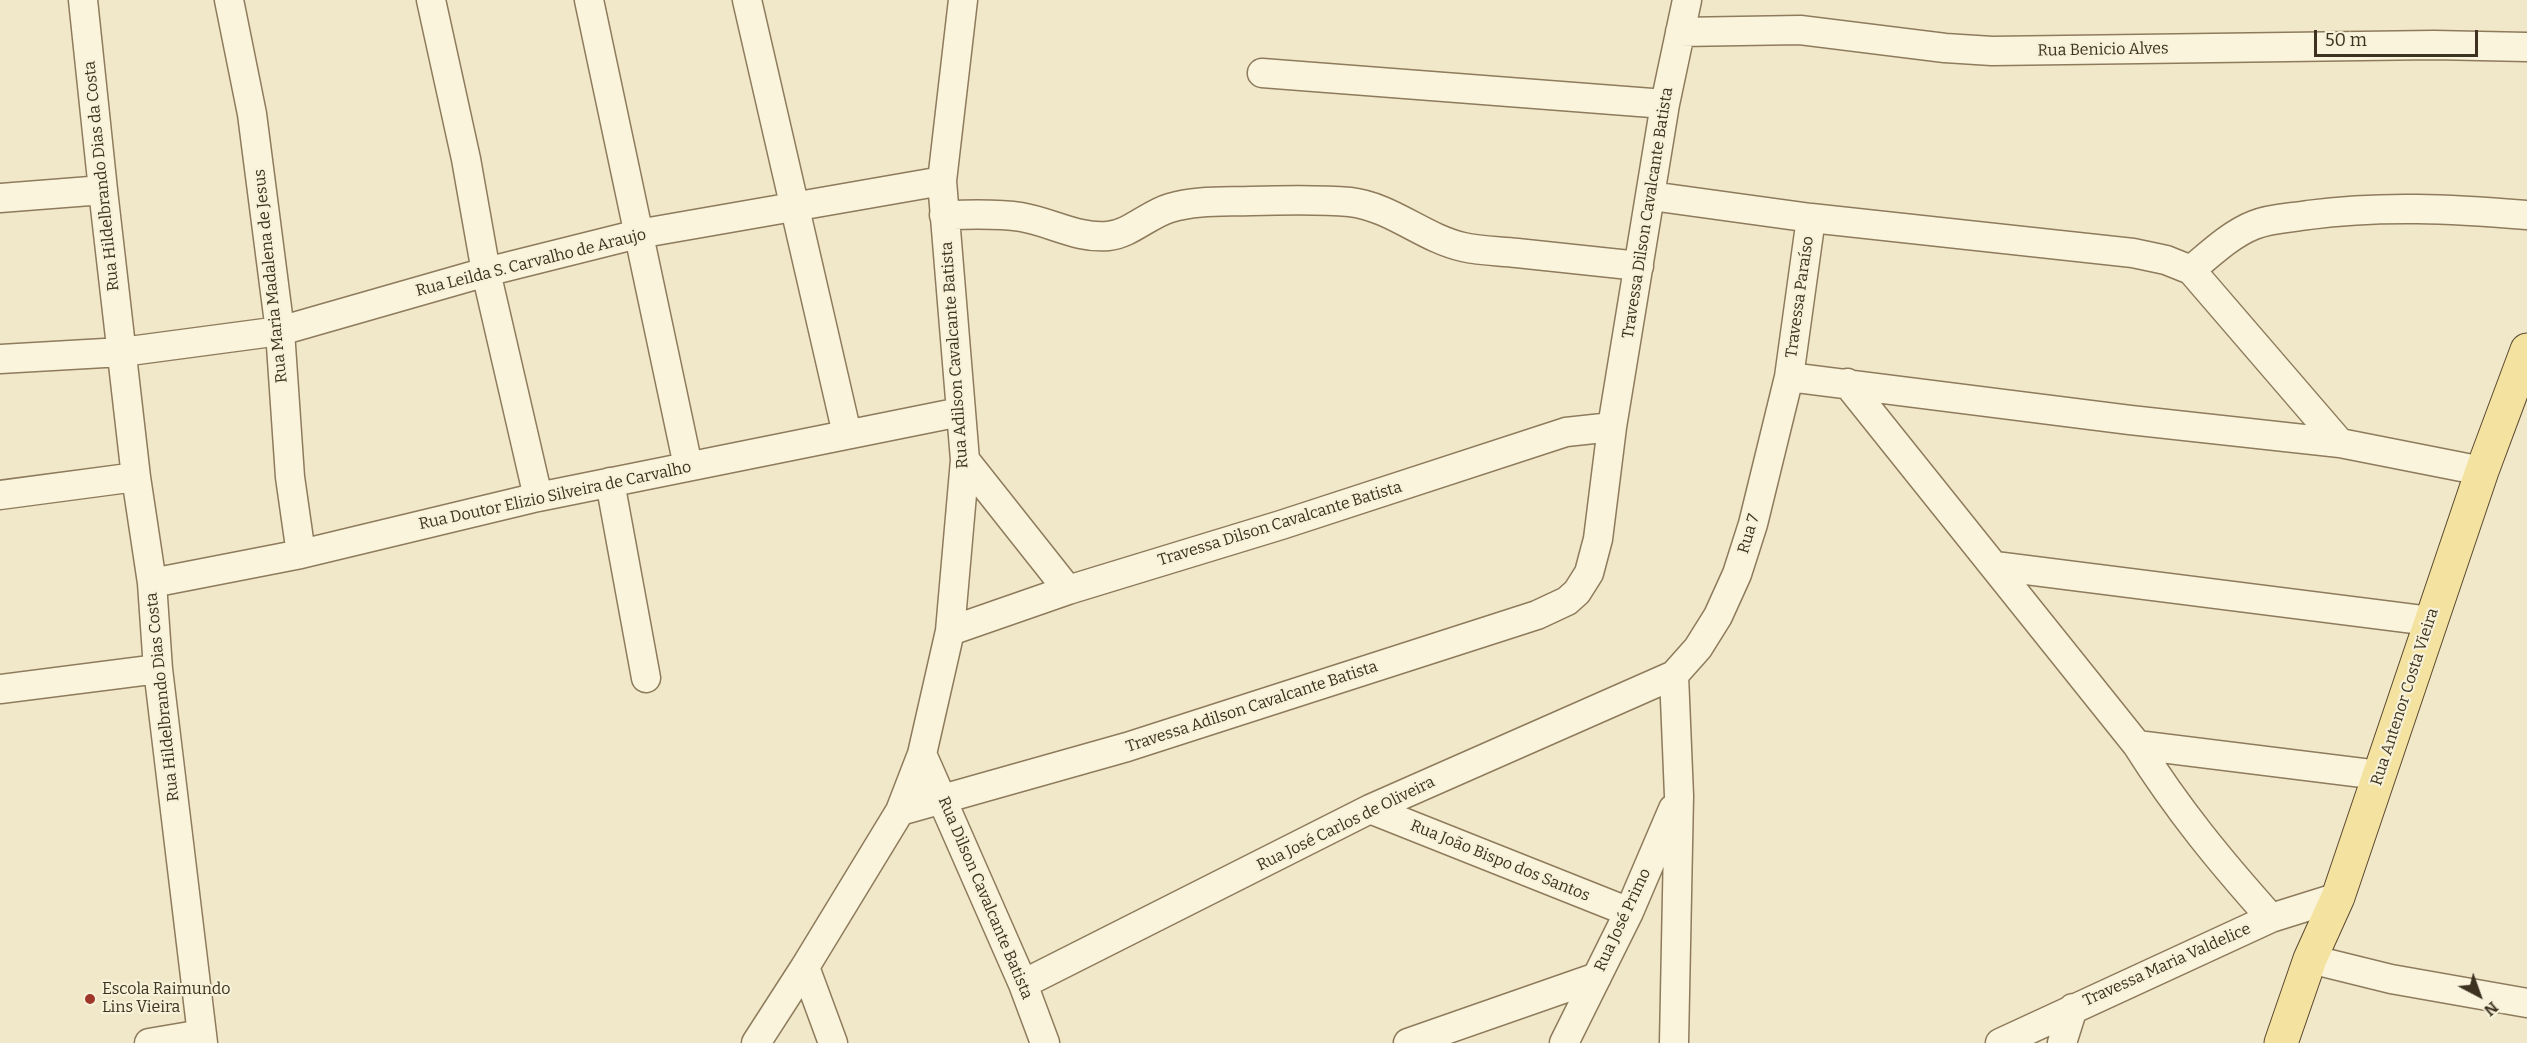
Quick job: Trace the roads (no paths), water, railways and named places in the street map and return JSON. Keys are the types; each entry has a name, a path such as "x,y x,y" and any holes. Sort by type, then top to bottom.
{"main road":[{"name":"Rua Antenor Costa Vieira","path":"2281,1043 2310,958 2338,897 2482,471 2519,395 2527,350"}],"street":[{"name":"Rua Hildelbrando Dias da Costa","path":"83,0 122,352"},
{"name":"Rua Maria Madalena de Jesus","path":"229,0 252,114 280,331 290,477 301,554"},
{"path":"431,0 466,159 486,272 538,497"},
{"path":"589,0 688,466"},
{"path":"747,0 847,434"},
{"name":"Rua Adilson Cavalcante Batista","path":"756,1043 900,812 922,754 950,631 965,460 942,181 963,0"},
{"name":"Travessa Dilson Cavalcante Batista","path":"1589,573 1598,539 1612,428 1665,104 1687,0"},
{"name":"Rua Benicio Alves","path":"1680,32 1800,30 1944,48 1992,51 2434,45 2527,47"},
{"path":"1262,73 1665,104"},
{"name":"Rua Leilda S. Carvalho de Araujo","path":"0,359 122,352 280,331 486,272 638,234 942,181"},
{"path":"0,198 103,190"},
{"path":"1651,196 1811,218 2133,253 2166,260 2192,270 2340,443"},
{"path":"944,215 988,214 1020,217 1051,223 1085,236 1112,236 1168,208 1197,202 1283,200 1350,202 1371,206 1392,214 1430,236 1463,247 1639,266"},
{"path":"2192,270 2210,254 2254,225 2274,220 2357,209 2396,207 2527,214"},
{"name":"Travessa Paraíso","path":"1789,377 1811,218"},
{"name":"Rua Hildelbrando Dias Costa","path":"122,352 136,477 152,583 159,669 202,1038"},
{"path":"1789,377 2130,420 2340,443 2482,471"},
{"name":"Rua 7","path":"1674,675 1698,648 1718,616 1737,574 1753,524 1789,377"},
{"path":"1847,383 2137,745 2168,795 2194,830 2271,918"},
{"name":"Rua Doutor Elizio Silveira de Carvalho","path":"152,583 301,554 538,497 960,412"},
{"name":"Travessa Dilson Cavalcante Batista","path":"950,631 1068,590 1281,525 1566,432 1612,428"},
{"path":"965,460 1068,590"},
{"path":"0,495 136,477"},
{"path":"610,482 646,678"},
{"path":"1995,566 2430,621"},
{"name":"Travessa Adilson Cavalcante Batista","path":"900,812 1127,747 1537,615 1567,601 1577,592 1589,573"},
{"path":"0,689 159,669"},
{"path":"1674,675 1679,796 1674,1043"},
{"name":"Rua José Carlos de Oliveira","path":"1023,984 1370,809 1674,675"},
{"path":"2137,745 2379,775"},
{"name":"Rua Dilson Cavalcante Batista","path":"922,754 1023,984 1045,1043"},
{"name":"Rua José Primo","path":"1564,1043 1629,912 1679,796"},
{"name":"Rua João Bispo dos Santos","path":"1370,809 1629,912"},
{"name":"Travessa Maria Valdelice","path":"2000,1043 2271,918 2338,897"},
{"path":"2310,958 2391,979 2527,1003"},
{"path":"805,967 833,1043"},
{"path":"1408,1043 1597,977"},
{"path":"2062,1043 2073,1008"},
{"path":"149,1043 202,1038"}],"place":[{"name":"Escola Raimundo Lins Vieira","path":"90,999"}]}
